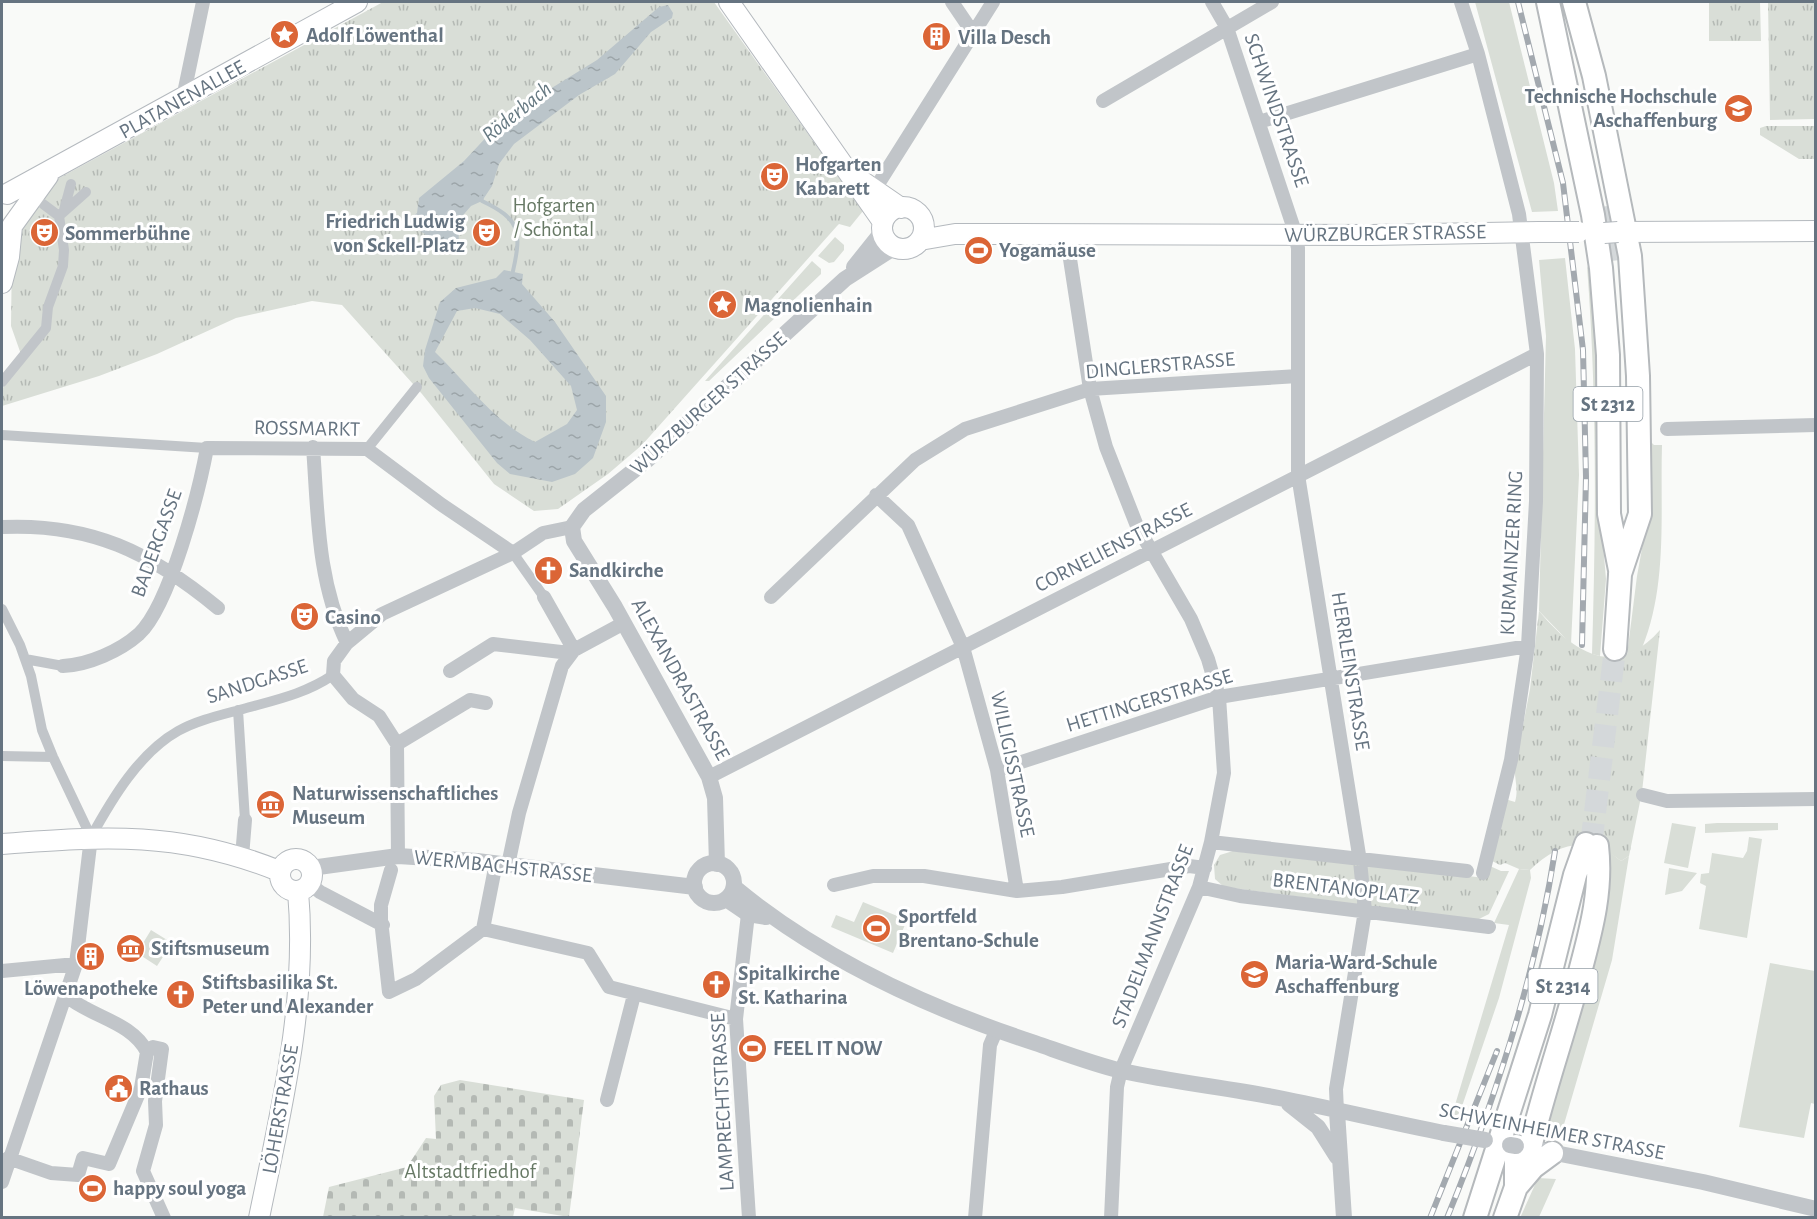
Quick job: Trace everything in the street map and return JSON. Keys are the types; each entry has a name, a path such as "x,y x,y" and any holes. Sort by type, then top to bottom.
{"highway":[{"name":"St 2312","path":"1574,2 1594,76 1605,232 1609,514 1620,574"},
{"name":"St 2312","path":"1553,4 1567,84 1605,232 1638,376 1640,514 1620,574"},
{"path":"1553,4 1591,120 1608,206"},
{"path":"1615,265 1620,321 1623,511 1615,649"},
{"path":"1475,1218 1517,1153 1566,1026 1594,917 1600,871 1591,845"},
{"path":"1505,1218 1540,1015 1572,886 1591,845"},
{"name":"St 2314","path":"1489,1218 1563,985 1585,885 1591,845"}],"main road":[{"name":"PLATANENALLEE","path":"4,191 51,171 357,2"},
{"path":"729,2 847,170 883,227 889,244 895,247 911,247 920,240 923,230 922,220 912,210 901,208 847,170"},
{"path":"2,284 9,257 12,226 51,171"},
{"path":"2,218 9,206 4,191"},
{"path":"883,227 890,212 901,208"},
{"name":"WÜRZBURGER STRASSE","path":"922,220 955,234"},
{"name":"WÜRZBURGER STRASSE","path":"920,240 955,234 1296,235 1526,226 1605,232 1815,231"},
{"path":"2,844 91,837 182,843 242,857 279,871 285,887 306,881 307,862 294,858 288,860 279,871"},
{"name":"LÖHERSTRASSE","path":"259,1218 284,1097 295,1019 306,881"}],"street":[{"path":"183,98 203,2"},
{"path":"952,2 973,33"},
{"path":"880,181 993,2"},
{"name":"SCHWINDSTRASSE","path":"1212,2 1227,28 1296,235"},
{"path":"1103,101 1272,2"},
{"name":"KURMAINZER RING","path":"1461,2 1478,54 1526,226 1536,354 1536,501 1528,646 1511,760 1483,873"},
{"path":"1259,122 1478,54"},
{"path":"2,382 46,328 48,307 63,266 62,213 71,184"},
{"path":"62,213 86,192"},
{"path":"43,204 62,213"},
{"name":"WÜRZBURGER STRASSE","path":"845,279 883,227"},
{"name":"STADELMANNSTRASSE","path":"1066,233 1090,389 1106,447 1150,552 1191,620 1208,659 1219,697 1224,772 1211,842 1199,887 1121,1070 1117,1087 1111,1218"},
{"name":"HERRLEINSTRASSE","path":"1296,235 1298,248 1298,475 1332,677 1360,861 1365,911 1336,1089 1337,1112"},
{"name":"WÜRZBURGER STRASSE","path":"572,527 584,510 647,460 845,279 895,247"},
{"name":"CORNELIENSTRASSE","path":"709,777 1536,354"},
{"name":"DINGLERSTRASSE","path":"771,597 915,460 965,429 1090,389 1298,376"},
{"path":"367,448 417,387"},
{"path":"1667,429 1815,425"},
{"name":"ROSSMARKT","path":"2,435 207,448 367,448 442,505 513,553"},
{"path":"314,447 320,555 335,619 347,643"},
{"name":"BADERGASSE","path":"25,659 63,666 76,665 99,657 138,634 160,602 196,497 207,448"},
{"name":"WILLIGISSTRASSE","path":"876,495 908,525 963,647 997,770 1017,891"},
{"path":"2,527 71,530 116,543 171,571 218,608"},
{"path":"572,527 543,533 513,553 544,597 574,650"},
{"name":"ALEXANDRASTRASSE","path":"572,527 574,541 624,623 709,777 715,798 717,864"},
{"name":"SANDGASSE","path":"91,837 117,793 155,749 177,732 202,720 314,688 333,675 334,661 347,643 382,614 513,553"},
{"path":"2,609 4,625 25,659 42,730 91,837 76,964 7,1149 2,1182"},
{"path":"450,671 493,644 561,652 574,650 624,623"},
{"name":"HETTINGERSTRASSE","path":"997,770 1219,697 1528,646"},
{"path":"333,675 353,699 379,716 398,744 394,863 381,905 389,992 416,979 483,929 562,666 574,650"},
{"path":"398,744 470,700 477,699 486,703"},
{"path":"238,710 245,820 242,857"},
{"path":"2,756 53,757"},
{"path":"1643,795 1667,801 1815,799"},
{"name":"BRENTANOPLATZ","path":"1211,842 1360,861 1467,871"},
{"name":"WERMBACHSTRASSE","path":"306,881 394,863 502,864 695,887"},
{"path":"710,864 717,864 730,872 730,893 710,903 702,899 695,887 698,872 710,864"},
{"path":"834,885 873,876 924,876 1017,891 1062,887 1189,866 1205,868"},
{"path":"306,881 320,892 383,925"},
{"name":"BRENTANOPLATZ","path":"1199,887 1240,896 1489,927"},
{"name":"SCHWEINHEIMER STRASSE","path":"730,893 751,909 774,919 891,986 934,1007 996,1031 1121,1070 1444,1132 1517,1153 1703,1182 1815,1209"},
{"name":"LAMPRECHTSTRASSE","path":"749,1218 736,1019 751,909"},
{"path":"483,929 588,953 609,987 736,1019"},
{"path":"2,970 76,964"},
{"path":"7,1149 51,1173 78,1175 83,1158 109,1164 141,1088 147,1052 144,1045 123,1027 78,1007 65,995"},
{"path":"607,1100 634,995"},
{"path":"975,1218 990,1045 996,1031"},
{"path":"147,1052 153,1047 162,1049 155,1101 156,1125 142,1171 164,1218"},
{"name":"SCHWEINHEIMER STRASSE","path":"1281,1099 1318,1127 1330,1142 1340,1164"},
{"path":"1337,1112 1344,1218"}],"green space":[{"name":"Hofgarten / Schöntal","path":"383,2 714,2 863,211 850,227 839,224 837,226 642,445 608,474 558,509 534,511 494,484 422,394 342,305 312,301 236,318 157,354 99,376 2,406 2,389 23,360 11,326 12,250 16,226 52,182"},
{"path":"1475,2 1509,2 1554,183 1558,211 1532,212"},
{"path":"1709,2 1760,2 1761,41 1709,41"},
{"path":"1768,2 1815,2 1815,119 1770,120"},
{"path":"1815,126 1815,159 1799,159 1760,135 1760,128"},
{"path":"835,237 844,245 844,250 834,262 829,263 818,256"},
{"path":"1565,258 1575,349 1579,475 1571,644 1539,611 1546,336 1539,260"},
{"path":"812,261 821,269 821,274 709,381 705,381"},
{"path":"1587,266 1591,274 1600,404 1602,533 1606,579 1600,656 1592,654 1595,460 1593,363"},
{"path":"1647,438 1654,445 1662,445 1659,574 1656,599 1642,648 1627,655 1647,521"},
{"path":"1539,611 1566,639 1596,655 1612,657 1627,654 1644,645 1660,630 1642,792 1629,856 1621,861 1597,848 1574,845 1552,853 1530,870 1519,869 1505,863 1500,865 1492,861 1505,799 1515,802 1516,797 1515,767 1530,689"},
{"path":"1672,823 1696,827 1688,868 1664,863"},
{"path":"1778,823 1778,830 1705,833 1705,824"},
{"path":"1749,837 1762,839 1747,938 1699,929 1706,886 1700,883 1701,874 1709,873 1712,853 1743,858 1747,851"},
{"path":"1607,850 1621,861 1629,856 1612,960 1560,1138 1550,1131 1543,1130"},
{"path":"1233,851 1486,878 1490,866 1501,871 1509,871 1489,914 1477,920 1224,887 1215,879 1214,865 1220,855"},
{"path":"1669,868 1697,873 1682,891 1665,895"},
{"path":"1519,869 1530,870 1531,878 1499,998 1458,1118 1452,1115 1509,925 1494,923"},
{"name":"Sportfeld Brentano-Schule","path":"863,902 907,920 893,953 831,927 836,915 854,922"},
{"path":"151,930 172,943 157,966 137,953"},
{"path":"1770,963 1815,971 1815,1104 1811,1103 1804,1138 1739,1127"},
{"name":"Altstadtfriedhof","path":"460,1080 584,1100 569,1217 515,1208 513,1217 323,1217 329,1187 407,1167 426,1138 436,1139 434,1096 441,1085"},
{"path":"1538,1178 1556,1179 1539,1217 1520,1218"}],"water":[{"path":"668,5 673,13 672,18 651,32 615,74 579,95 514,144 499,164 492,186 482,201 471,206 458,221 459,243 442,246 411,226 409,219 417,213 419,198 464,161 493,130 542,94 597,60 659,7"},
{"path":"504,270 523,274 522,284 555,322 606,396 606,422 593,458 575,474 552,482 510,474 497,463 429,378 423,366 425,350 440,302 456,288 496,278","holes":["475,308 500,314 530,340 571,386 577,410 567,424 535,442 506,424 435,352 457,311"]}],"waterway":[{"name":"Röderbach","path":"481,197 482,201 504,214 515,228 517,246 513,271"}],"tunnel":[{"path":"1608,206 1615,265"},
{"path":"1591,845 1615,649"}],"railway":[{"path":"1518,2 1563,183 1583,350 1586,477 1582,645"},
{"path":"1447,1218 1512,1038 1537,944 1555,851"},
{"path":"1430,1218 1497,1051"}],"place":[{"name":"Adolf Löwenthal","path":"285,35"},
{"name":"Villa Desch","path":"937,37"},
{"name":"Technische Hochschule Aschaffenburg","path":"1738,108"},
{"name":"Hofgarten Kabarett","path":"774,176"},
{"name":"Sommerbühne","path":"44,233"},
{"name":"Friedrich Ludwig von Sckell-Platz","path":"486,233"},
{"name":"Yogamäuse","path":"978,250"},
{"name":"Magnolienhain","path":"723,305"},
{"name":"Sandkirche","path":"548,570"},
{"name":"Casino","path":"304,617"},
{"name":"Naturwissenschaftliches Museum","path":"271,805"},
{"name":"Sportfeld Brentano-Schule","path":"877,928"},
{"name":"Stiftsmuseum","path":"130,948"},
{"name":"Löwenapotheke","path":"91,957"},
{"name":"Maria-Ward-Schule Aschaffenburg","path":"1254,974"},
{"name":"Spitalkirche St. Katharina","path":"717,985"},
{"name":"Stiftsbasilika St. Peter und Alexander","path":"181,994"},
{"name":"FEEL IT NOW","path":"752,1048"},
{"name":"Rathaus","path":"118,1088"},
{"name":"happy soul yoga","path":"92,1188"}]}
